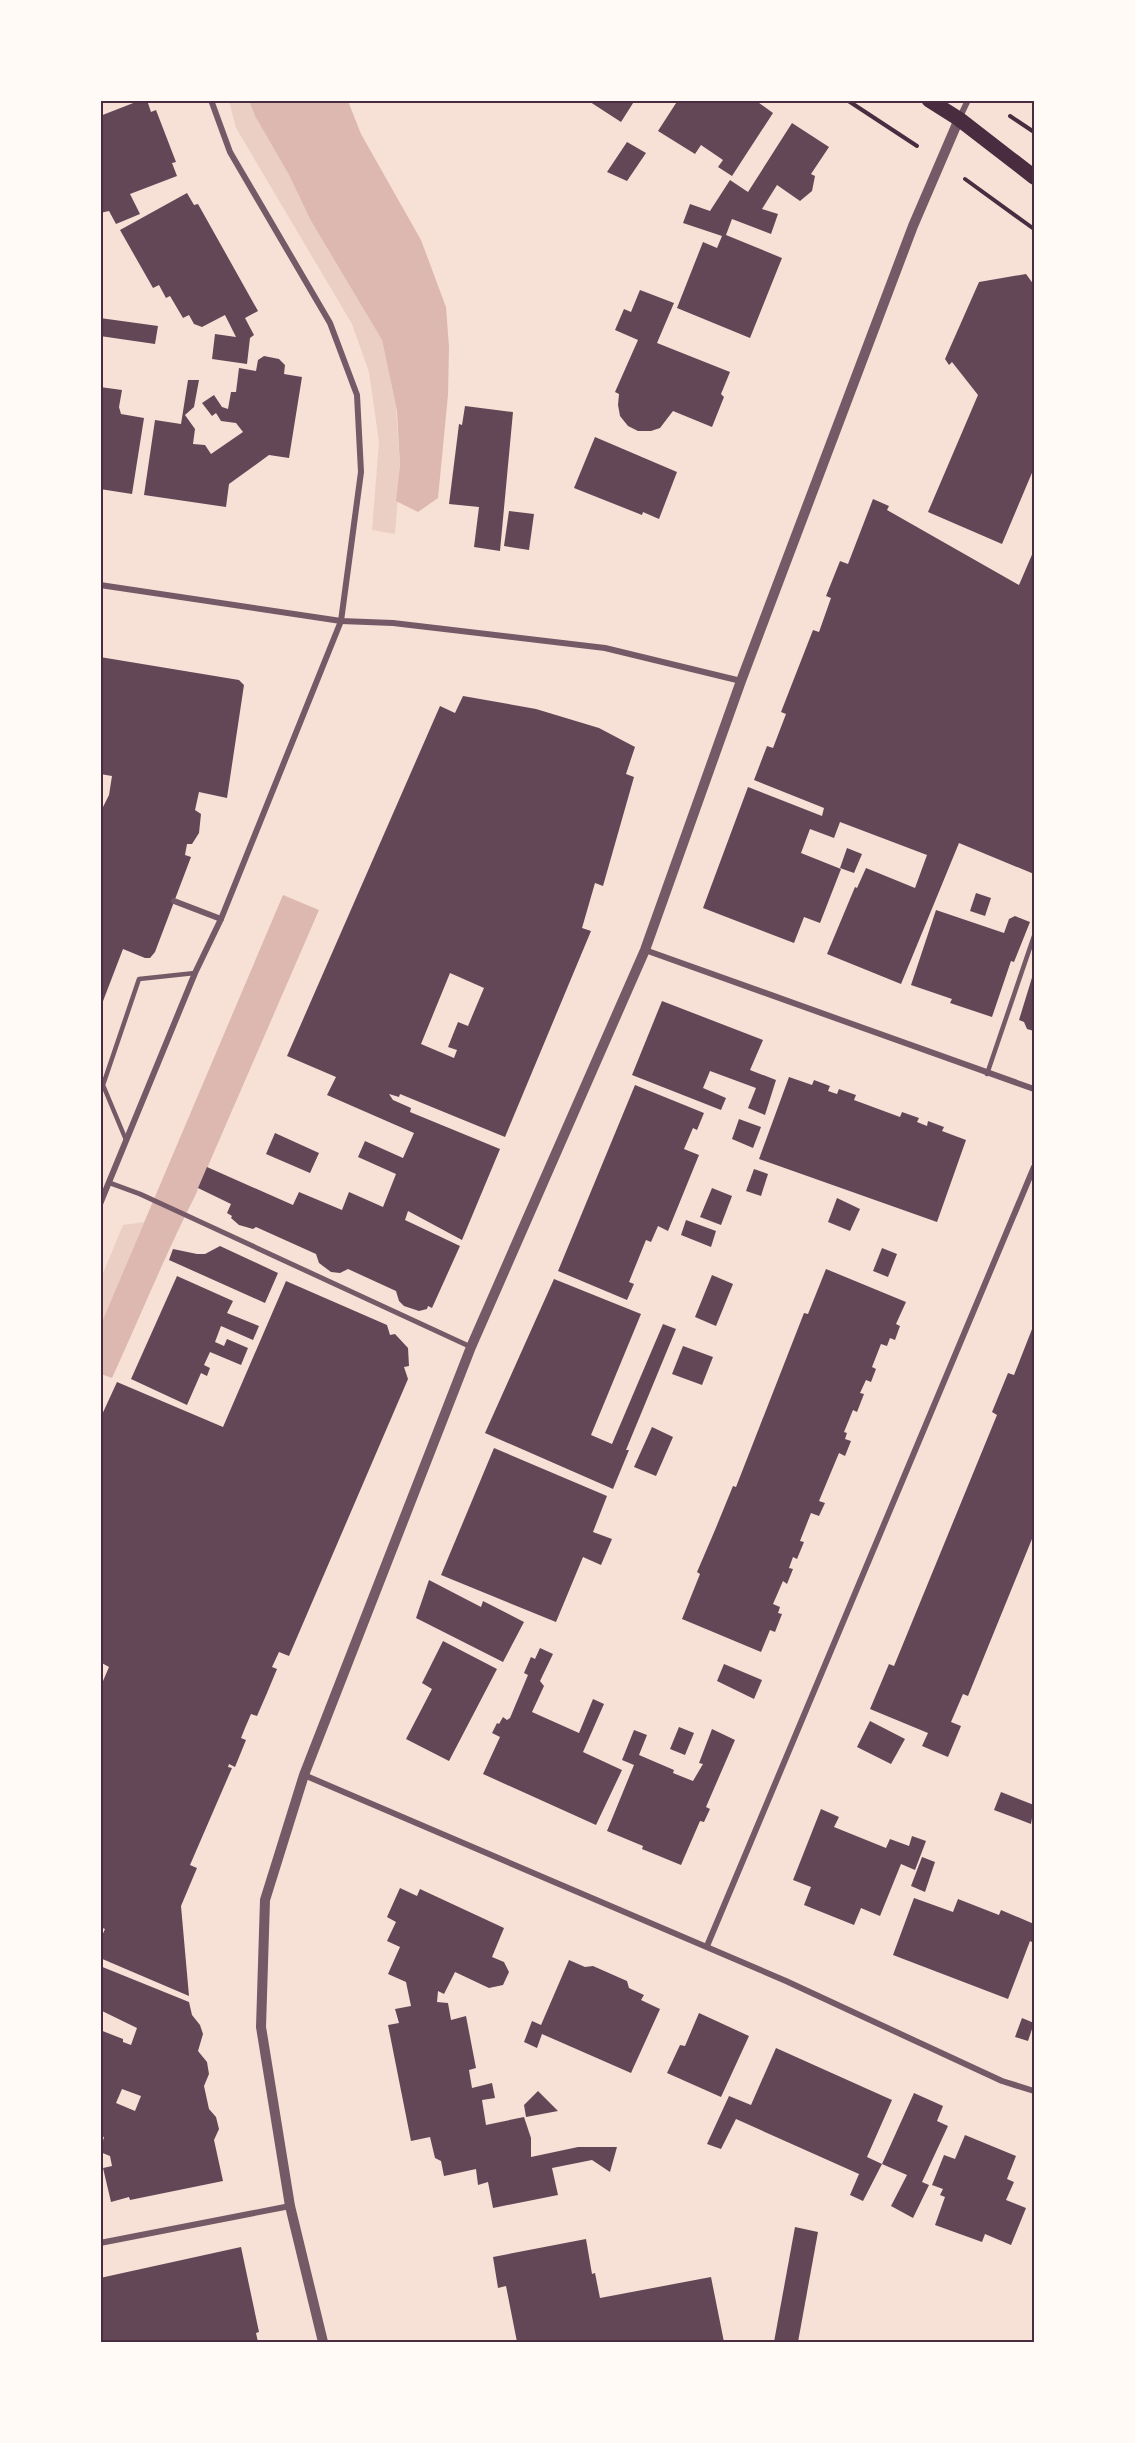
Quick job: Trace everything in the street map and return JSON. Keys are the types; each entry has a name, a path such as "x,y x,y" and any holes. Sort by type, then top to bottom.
{"main road":[{"path":"929,100 959,119 1035,177"}],"street":[{"path":"100,1204 195,973 221,920 341,621 361,472 357,394 330,324 230,152 212,100"},
{"path":"323,2343 290,2206 261,2027 265,1900 304,1775 471,1347 645,950 741,681 917,215 968,100"},
{"path":"100,585 341,621 393,623 605,648 741,681"},
{"path":"174,901 221,920"},
{"path":"645,950 987,1074 1035,1089"},
{"path":"707,1946 1035,1167"},
{"path":"110,1183 140,1194 471,1347"},
{"path":"304,1775 707,1946 1002,2081 1035,2091"},
{"path":"100,2243 290,2206"}],"lane":[{"path":"987,1074 1035,936"},
{"path":"127,1143 103,1086 139,979 195,973"}],"shaded area":[{"path":"229,101 249,101 311,221 382,340 396,407 400,469 395,534 372,530 379,442 369,372 352,324 236,128"},
{"path":"249,101 348,101 361,134 421,240 446,307 449,347 448,395 438,498 418,512 396,501 400,466 397,411 382,340 311,221"},
{"path":"283,895 319,910 195,1196 112,1378 101,1374 101,1324"},
{"path":"144,1222 101,1324 101,1278 123,1225"}],"building":[{"path":"141,100 147,100 151,112 156,110 176,162 172,163 177,176 130,194 140,214 116,224 109,211 100,213 100,116"},
{"path":"587,100 635,100 621,122"},
{"path":"678,100 755,100 773,113 732,176 718,167 723,160 701,145 695,154 658,131"},
{"path":"792,123 829,147 811,174 815,176 812,191 800,201 777,185 762,209 778,214 771,234 732,219 726,235 782,258 750,338 677,308 703,242 717,248 722,236 683,223 690,204 710,211 730,180 748,192"},
{"path":"627,142 646,153 627,181 607,172"},
{"path":"187,193 194,205 198,204 258,311 245,318 254,335 250,338 247,364 212,359 215,334 236,337 225,315 202,327 194,324 189,315 183,318 170,296 166,298 159,285 153,288 120,230"},
{"path":"1026,274 1034,285 1034,468 1002,544 928,512 978,395 952,362 949,365 945,359 979,282"},
{"path":"640,290 674,303 657,343 730,372 721,394 724,397 712,427 673,411 660,428 638,431 628,426 620,416 619,394 615,392 638,340 615,330 624,309 631,312"},
{"path":"100,318 158,326 155,344 100,336"},
{"path":"264,356 279,359 285,365 284,374 302,377 289,458 269,455 229,484 226,507 144,495 155,420 181,424 188,380 199,380 194,407 185,415 195,429 193,444 205,445 211,454 243,432 236,423 221,421 216,413 212,416 202,403 214,395 222,407 228,409 231,392 236,392 239,368 256,371 258,360"},
{"path":"100,387 122,390 119,407 121,414 144,418 132,494 100,489"},
{"path":"465,406 513,412 500,551 474,547 479,507 449,504 459,424 462,425"},
{"path":"595,437 677,472 659,519 643,512 642,515 574,488"},
{"path":"873,499 889,506 887,510 1019,585 1034,550 1034,874 959,843 901,984 827,954 855,887 857,888 866,868 915,888 927,855 840,822 834,838 810,829 801,853 841,869 820,923 804,917 794,943 703,908 748,787 822,816 824,808 754,780 767,746 773,748 786,714 781,712 813,630 819,632 831,598 826,596 840,561 848,564"},
{"path":"509,511 534,514 529,550 504,546"},
{"path":"100,657 239,680 244,685 227,798 199,792 195,810 201,814 199,833 192,844 187,844 185,855 191,857 155,952 150,958 145,958 123,949 100,1009 100,813 109,795 112,776 100,774"},
{"path":"463,696 536,709 599,728 635,747 626,774 634,777 603,886 595,883 582,928 591,931 505,1137 400,1094 399,1097 389,1094 393,1100 411,1108 410,1112 500,1149 462,1240 408,1211 405,1220 460,1246 432,1308 428,1306 427,1309 419,1311 404,1306 399,1301 396,1291 348,1269 340,1273 331,1272 319,1263 316,1254 256,1227 253,1229 239,1225 227,1213 231,1204 198,1188 207,1167 293,1205 299,1192 342,1210 349,1192 383,1207 396,1174 358,1157 365,1141 403,1158 414,1133 327,1095 336,1077 287,1056 440,706 455,713","holes":["450,973 484,988 468,1026 458,1022 448,1047 457,1050 454,1058 421,1044"]},
{"path":"847,848 862,854 854,873 840,868"},
{"path":"976,893 991,898 985,916 970,911"},
{"path":"936,910 1004,933 1009,919 1015,916 1030,922 1014,962 1011,961 992,1017 950,1003 952,999 911,985"},
{"path":"1034,971 1034,1031 1027,1029 1024,1022 1019,1020"},
{"path":"662,1001 763,1040 750,1070 776,1080 765,1115 748,1108 756,1088 710,1071 703,1088 726,1098 721,1110 632,1075"},
{"path":"789,1077 812,1085 814,1080 830,1086 828,1091 837,1094 839,1089 856,1095 854,1100 900,1117 902,1112 919,1118 917,1122 927,1126 928,1121 944,1127 942,1131 966,1140 937,1222 759,1159"},
{"path":"635,1085 704,1113 697,1130 693,1128 684,1149 699,1155 668,1231 658,1226 651,1242 646,1240 629,1282 634,1284 627,1300 558,1271"},
{"path":"739,1119 761,1127 753,1148 732,1139"},
{"path":"275,1133 319,1153 310,1173 266,1154"},
{"path":"754,1169 768,1174 761,1196 746,1191"},
{"path":"712,1188 732,1196 721,1225 700,1217"},
{"path":"837,1198 860,1209 850,1231 828,1222"},
{"path":"686,1220 716,1231 711,1247 681,1235"},
{"path":"220,1246 278,1273 265,1303 169,1260 173,1249 205,1254"},
{"path":"882,1248 897,1254 888,1277 873,1271"},
{"path":"826,1269 906,1302 896,1324 900,1326 895,1340 890,1338 887,1346 881,1344 872,1367 876,1369 871,1382 866,1380 860,1393 864,1394 857,1412 853,1410 844,1432 847,1433 845,1439 851,1441 845,1456 839,1453 819,1501 825,1503 819,1516 811,1513 800,1541 804,1542 797,1559 793,1557 789,1568 793,1569 787,1584 783,1581 773,1604 780,1607 778,1613 782,1614 775,1632 770,1630 761,1652 682,1619 700,1574 697,1572 733,1486 736,1487 804,1313 808,1314"},
{"path":"712,1275 733,1284 716,1326 695,1317"},
{"path":"177,1276 233,1301 227,1313 259,1326 253,1340 221,1326 215,1342 224,1346 227,1339 248,1348 241,1365 210,1352 204,1365 210,1368 207,1376 201,1373 187,1405 131,1379"},
{"path":"554,1279 641,1314 591,1435 612,1444 663,1324 676,1329 626,1450 629,1450 613,1489 485,1433"},
{"path":"286,1281 387,1325 390,1335 395,1334 408,1348 409,1366 404,1367 408,1379 289,1656 279,1652 272,1667 277,1669 257,1716 251,1714 241,1738 246,1740 235,1767 229,1764 228,1767 232,1768 190,1865 197,1868 181,1906 189,1996 100,1958 100,1940 105,1929 100,1927 100,1688 109,1667 100,1662 100,1419 117,1382 223,1427"},
{"path":"1034,1324 1034,1534 968,1696 963,1694 951,1722 961,1726 948,1757 922,1746 928,1733 870,1709 889,1664 894,1666 997,1415 992,1412 1008,1373 1014,1375"},
{"path":"683,1346 713,1357 702,1385 672,1374"},
{"path":"652,1427 673,1437 656,1476 634,1467"},
{"path":"494,1448 607,1496 593,1532 612,1539 601,1565 583,1557 556,1622 441,1575"},
{"path":"429,1580 481,1607 483,1601 524,1622 503,1662 416,1618"},
{"path":"443,1641 497,1669 449,1761 406,1739 432,1689 422,1683"},
{"path":"540,1648 553,1654 540,1681 544,1686 532,1712 579,1733 593,1699 604,1704 583,1752 622,1770 596,1825 483,1774 500,1737 492,1733 503,1717 507,1720 510,1718 528,1675 524,1673 531,1657 535,1659"},
{"path":"724,1664 762,1680 754,1699 717,1681"},
{"path":"870,1721 905,1739 891,1764 857,1747"},
{"path":"679,1727 694,1733 685,1755 670,1749"},
{"path":"712,1729 735,1740 706,1807 710,1809 704,1822 700,1821 681,1865 607,1831 634,1765 622,1760 634,1730 647,1735 639,1755 693,1781 703,1764 699,1763"},
{"path":"1001,1792 1034,1805 1031,1824 994,1810"},
{"path":"821,1809 839,1817 834,1827 886,1848 890,1839 909,1846 912,1836 926,1841 915,1870 901,1864 880,1916 861,1908 854,1925 804,1905 811,1887 793,1880"},
{"path":"922,1857 935,1862 925,1892 911,1886"},
{"path":"400,1888 417,1896 420,1889 504,1928 492,1957 504,1962 509,1972 503,1985 489,1988 455,1972 444,1994 438,1991 437,2002 448,2003 451,2020 466,2016 476,2068 469,2070 472,2088 492,2083 495,2098 482,2100 486,2125 524,2117 531,2138 531,2157 578,2147 617,2147 610,2172 592,2160 552,2168 558,2195 493,2208 488,2182 478,2185 476,2169 444,2176 441,2161 435,2158 430,2137 411,2141 388,2025 399,2023 395,2009 411,2006 406,1982 388,1974 400,1947 387,1941 396,1922 387,1917"},
{"path":"914,1898 953,1912 958,1899 999,1915 1001,1910 1034,1924 1034,1943 1030,1941 1008,1999 893,1955"},
{"path":"569,1960 585,1967 593,1966 627,1981 629,1988 644,1995 641,2000 660,2009 631,2073 542,2034 537,2048 524,2042 532,2021 541,2025"},
{"path":"100,1966 189,2002 192,2015 200,2025 203,2034 198,2051 207,2062 209,2074 204,2086 209,2109 216,2117 219,2129 214,2140 223,2181 111,2202 103,2168 112,2166 110,2156 100,2152 104,2137 100,2136 102,2098 100,2097 100,2030 123,2039 123,2042 131,2045 137,2028 100,2010","holes":["122,2089 141,2096 135,2111 116,2103"]},
{"path":"699,2013 749,2036 721,2097 667,2073 680,2045 685,2046"},
{"path":"1022,2018 1034,2023 1028,2041 1015,2037"},
{"path":"776,2048 892,2100 867,2157 882,2164 863,2201 850,2195 859,2174 736,2119 721,2149 707,2144 729,2096 751,2105"},
{"path":"538,2091 558,2111 526,2117 524,2105"},
{"path":"914,2093 943,2106 937,2121 948,2126 922,2182 929,2185 913,2218 891,2206 907,2175 882,2164"},
{"path":"965,2135 1016,2156 1007,2179 1014,2182 1006,2200 1026,2208 1011,2245 985,2234 982,2242 935,2225 945,2197 940,2195 943,2189 932,2185 944,2155 955,2159"},
{"path":"795,2227 818,2232 798,2342 774,2342"},
{"path":"586,2239 592,2274 595,2273 600,2298 711,2277 724,2342 517,2342 506,2286 498,2288 493,2257"},
{"path":"241,2247 259,2332 256,2333 258,2342 100,2342 100,2278"}]}
